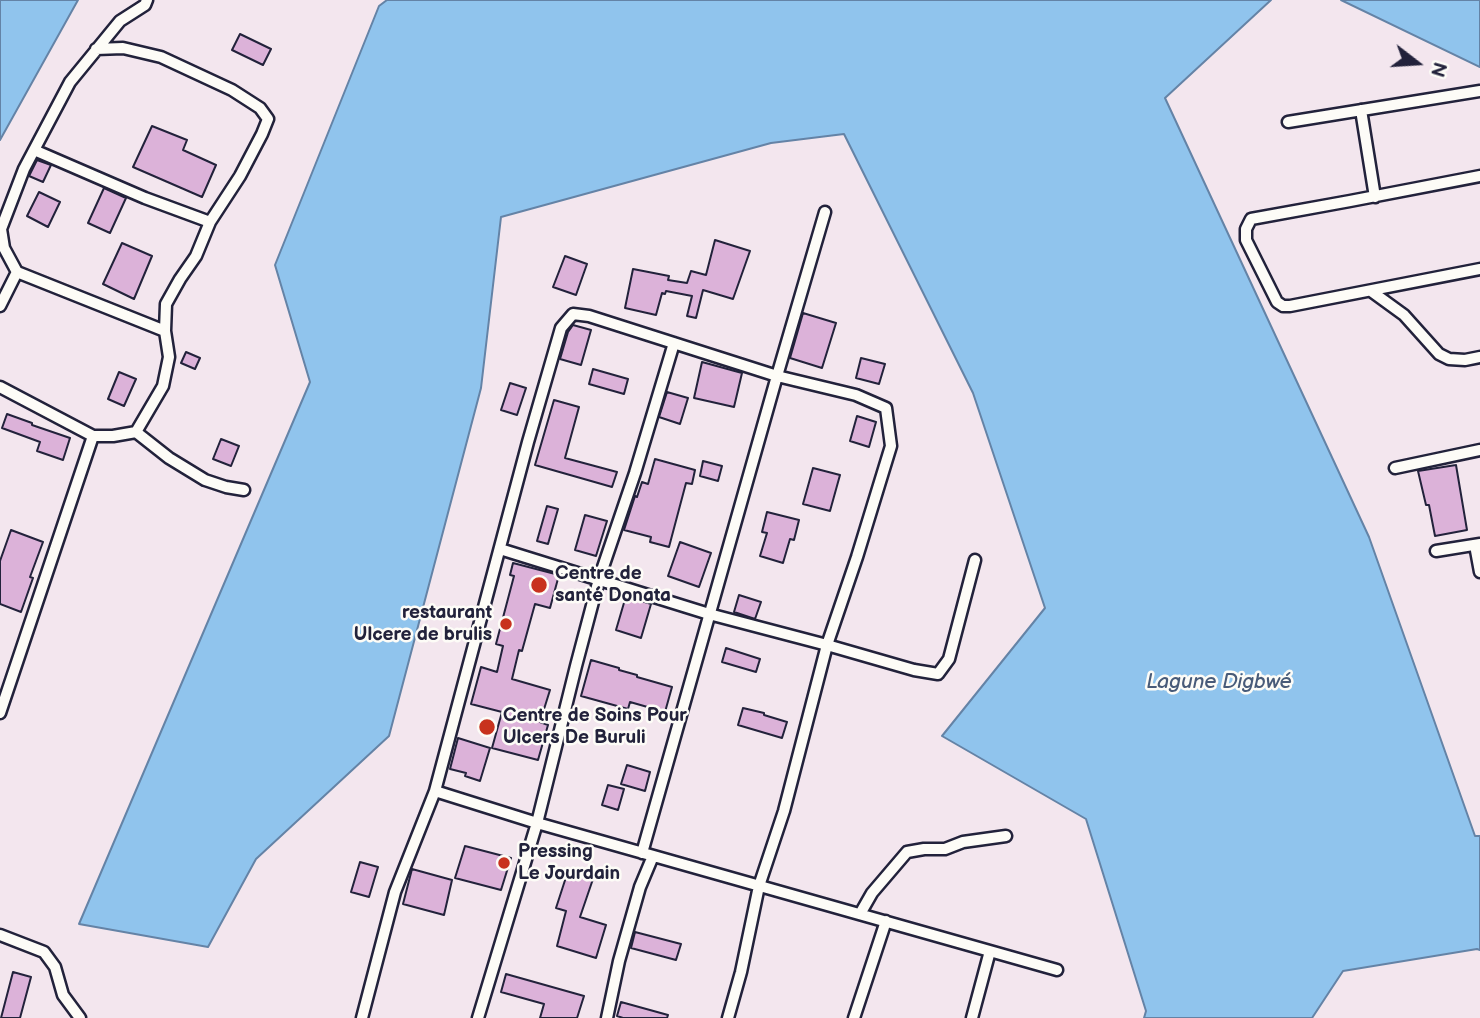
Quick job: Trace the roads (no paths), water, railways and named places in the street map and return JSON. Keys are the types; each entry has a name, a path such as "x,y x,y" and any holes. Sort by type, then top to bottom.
{"street":[{"path":"148,0 145,5 120,20 70,82 24,169 1,229 4,248 17,272 165,331"},
{"path":"96,50 123,48 161,57 232,90 260,108 268,119 240,176 210,222 196,256 166,304 165,331 169,357 163,386 136,432"},
{"path":"1288,122 1480,91"},
{"path":"1361,110 1375,197"},
{"path":"34,150 145,198 210,222"},
{"path":"1480,176 1251,219 1246,229 1246,240 1277,302 1283,306 1480,269"},
{"path":"607,1018 709,614 825,212"},
{"path":"0,306 17,272"},
{"path":"1371,291 1404,315 1439,354 1450,359 1480,357"},
{"path":"362,1018 396,892 435,791 561,328 573,314 589,316 777,376 856,395 886,408 891,446 827,645 784,810 759,886 741,972 728,1018"},
{"path":"478,1018 537,823 599,579 635,473 674,343"},
{"path":"0,388 93,436 136,432 169,458 205,480 244,490"},
{"path":"1,707 93,436"},
{"path":"1395,468 1480,450"},
{"path":"1436,551 1478,544 1480,572"},
{"path":"500,549 709,614 914,670 938,674 949,659 975,560"},
{"path":"435,791 537,823 1057,970"},
{"path":"860,914 872,893 907,852 945,849 963,842 1006,836"},
{"path":"854,1018 886,922"},
{"path":"0,935 44,952 55,967 63,995 80,1018"},
{"path":"972,1018 990,951"}],"water":[{"path":"0,0 78,0 0,140"},
{"name":"Lagune Digbwé","path":"387,0 1271,0 1165,98 1369,537 1475,836 1480,836 1480,950 1343,971 1312,1018 1144,1018 1146,1011 1086,819 942,736 1045,608 973,393 844,134 771,143 501,217 481,388 389,736 256,859 208,947 79,924 310,382 275,265 379,6"},
{"path":"1341,0 1480,0 1480,67"}],"place":[{"name":"Centre de santé Donata","path":"539,585"},
{"name":"restaurant Ulcere de brulis","path":"506,624"},
{"name":"Centre de Soins Pour Ulcers De Buruli","path":"487,727"},
{"name":"Pressing Le Jourdain","path":"504,863"}]}
